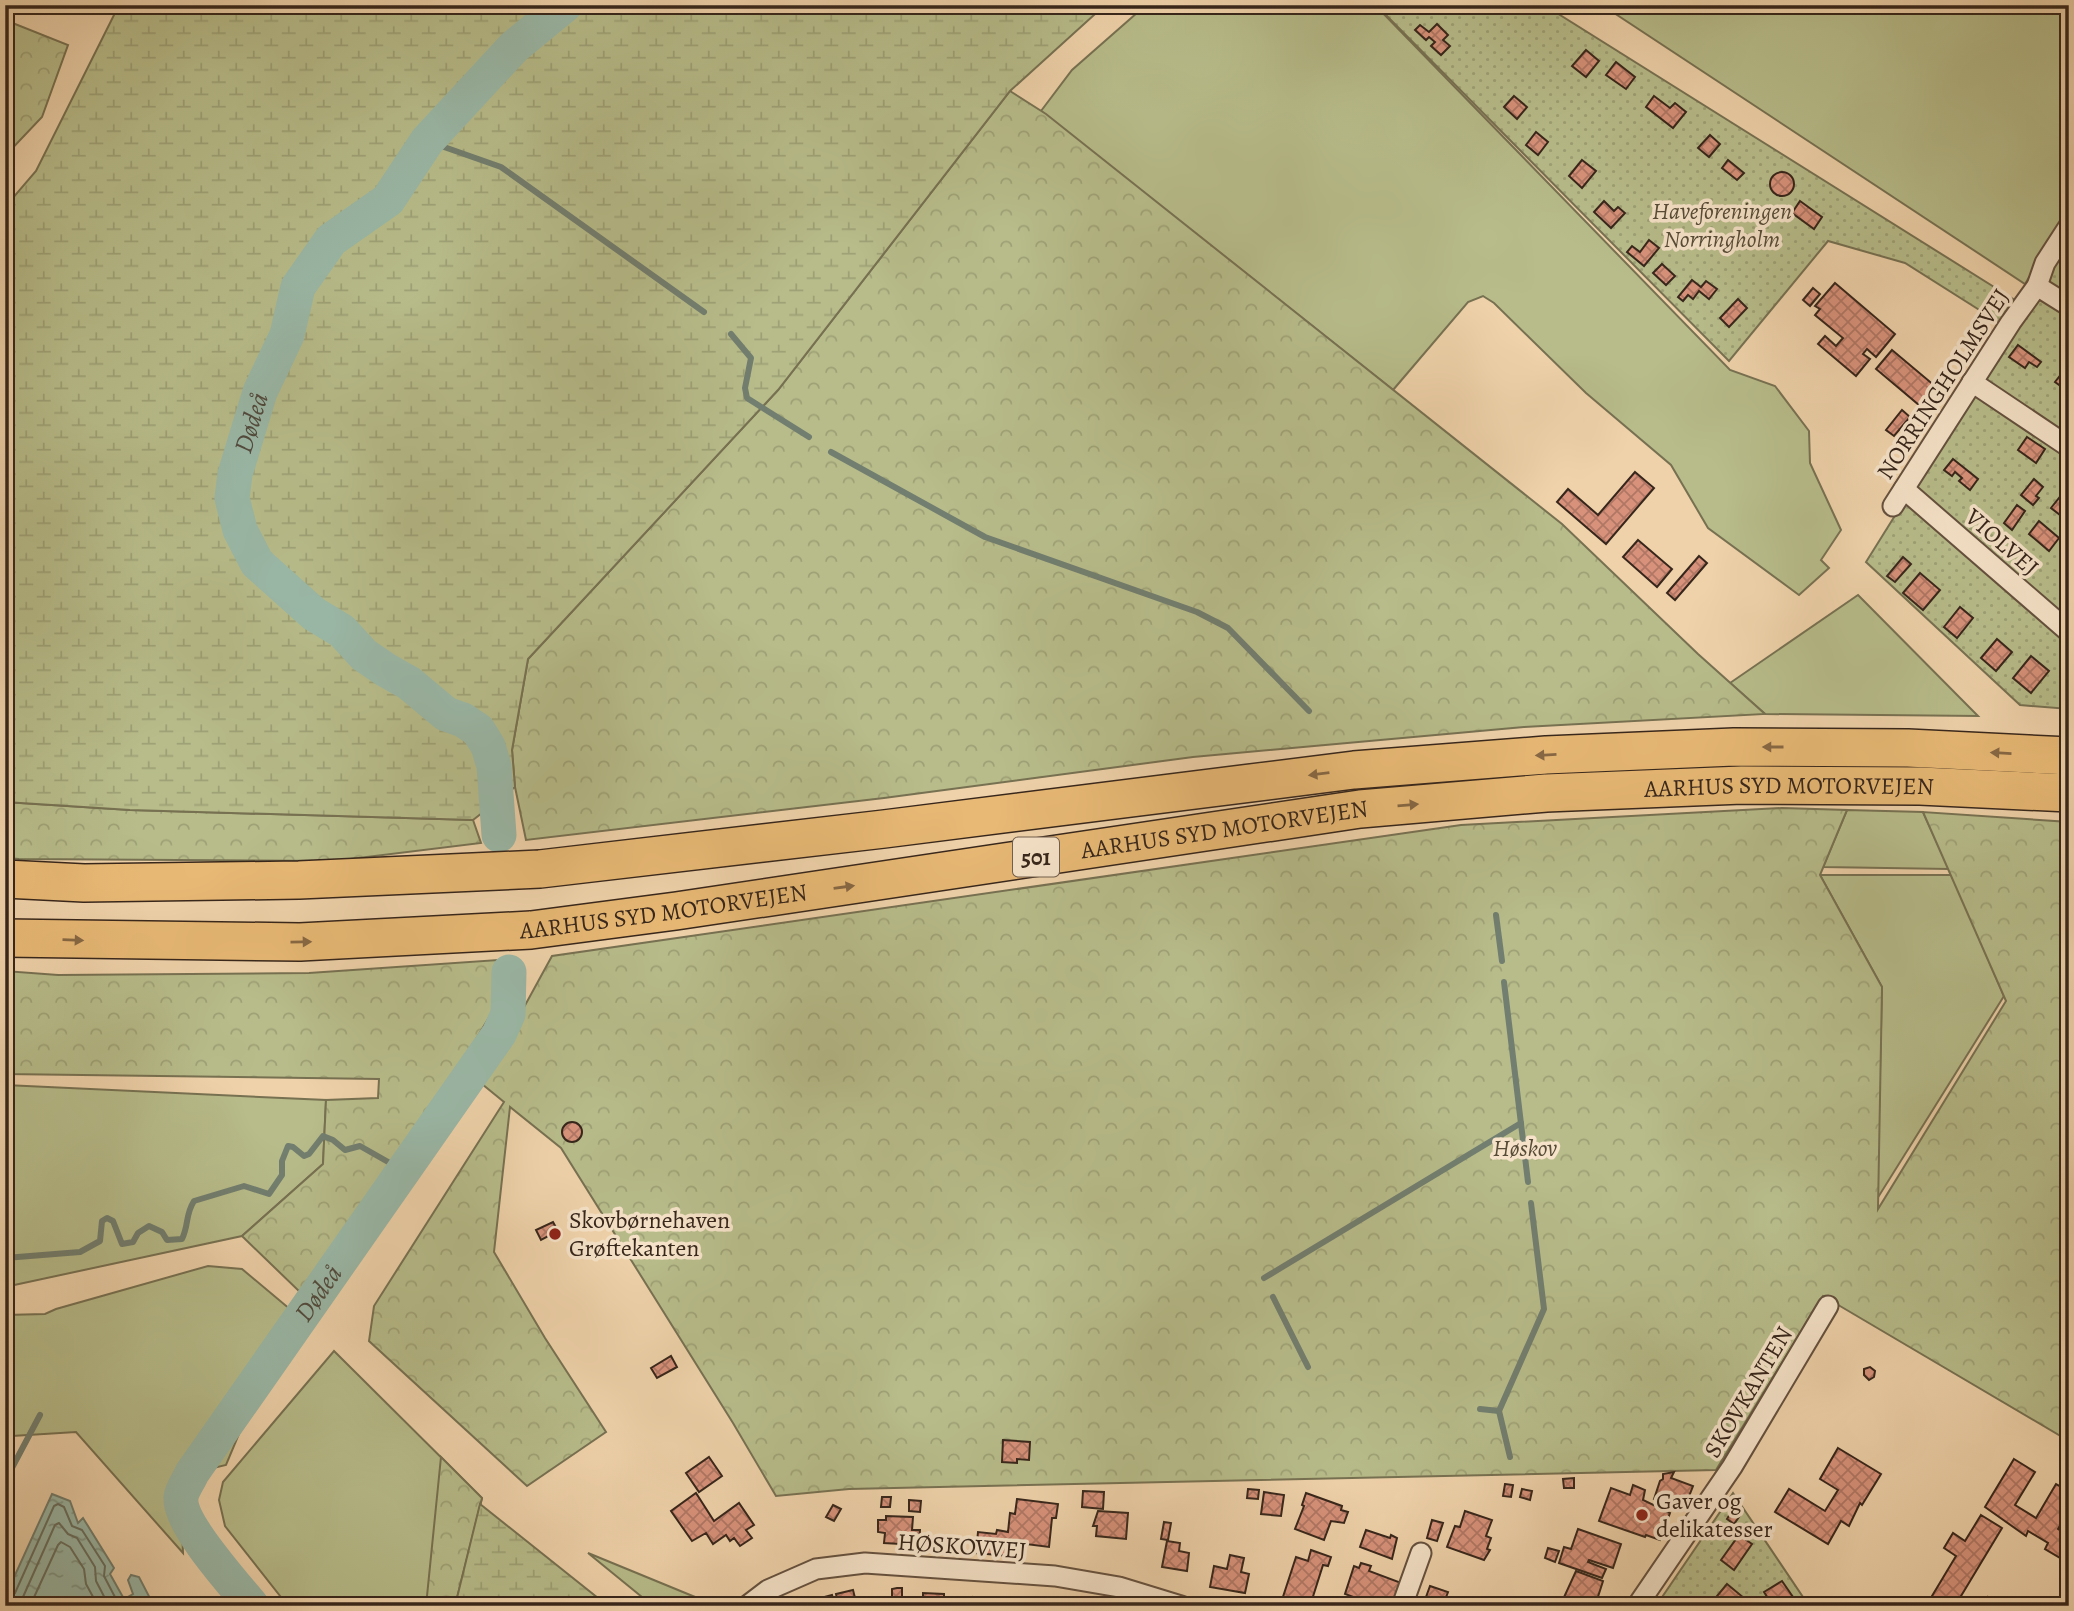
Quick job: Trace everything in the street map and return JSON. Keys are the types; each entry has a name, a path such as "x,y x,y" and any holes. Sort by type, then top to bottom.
{"highway":[{"name":"AARHUS SYD MOTORVEJEN","path":"5,879 84,883 299,880 540,869 870,831 1354,770 1546,755 1747,747 1908,748 2069,756"},
{"name":"AARHUS SYD MOTORVEJEN","path":"5,938 300,942 531,930 676,911 1360,809 1546,793 1742,785 1920,786 2069,793"}],"street":[{"path":"2037,286 2045,262 2069,226"},
{"name":"NORRINGHOLMSVEJ","path":"1893,506 2037,286 2069,306"},
{"path":"1972,382 2069,447"},
{"name":"VIOLVEJ","path":"1904,489 2069,632"},
{"name":"SKOVKANTEN","path":"1637,1606 1732,1467 1828,1306"},
{"path":"1402,1606 1421,1553"},
{"name":"HØSKOVVEJ","path":"747,1606 768,1590 816,1569 865,1563 1055,1576 1119,1587 1181,1606"}],"green space":[{"path":"119,5 1105,5 1010,91 778,390 528,659 512,750 515,787 473,820 130,810 5,802 5,207 36,171"},
{"path":"1146,5 1375,5 1730,370 1775,386 1809,431 1810,463 1841,530 1821,560 1829,568 1799,595 1708,528 1671,465 1586,393 1494,303 1483,296 1468,302 1393,390 1041,111 1072,70"},
{"name":"Haveforeningen Norringholm","path":"1376,5 1544,5 2026,307 2069,241 2069,709 2020,705 1866,562 2011,330 1905,263 1828,241 1729,361"},
{"path":"1602,5 2069,5 2069,211 2025,284"},
{"path":"5,20 68,45 42,117 5,156"},
{"path":"1010,91 1046,114 1562,524 1765,714 1524,727 1193,757 884,798 526,840 515,787 512,750 528,659 778,390"},
{"path":"1858,595 1978,716 1765,714 1730,683"},
{"path":"5,802 130,810 473,820 481,843 334,861 5,858"},
{"name":"Høskov","path":"1782,808 1847,810 1820,875 1882,987 1878,1209 2006,1001 1923,812 2069,822 2069,1441 1823,1296 1716,1470 849,1489 776,1496 561,1148 510,1107 494,1252 545,1338 606,1432 527,1486 369,1341 374,1306 504,1102 482,1084 552,956 1461,825"},
{"path":"1847,810 1923,812 1949,869 1823,867"},
{"path":"1820,875 1952,875 2004,996 1877,1199 1882,987"},
{"path":"498,960 502,996 450,1082 303,1295 242,1236 323,1164 326,1100 378,1098 379,1079 5,1074 5,971 58,975 309,973"},
{"path":"5,1085 326,1100 323,1164 242,1236 5,1287"},
{"path":"208,1266 242,1269 291,1310 226,1465 180,1476 183,1553 76,1432 8,1435 5,1440 5,1315 45,1314"},
{"path":"334,1351 482,1498 455,1606 288,1606 225,1526 219,1500 223,1482"},
{"path":"441,1457 482,1498 455,1606 426,1606"},
{"path":"1733,1493 1809,1606 1656,1606"},
{"path":"480,1504 608,1606 455,1606"},
{"path":"588,1553 717,1606 653,1606"}],"water":[{"path":"52,1494 70,1501 78,1523 83,1518 114,1568 110,1574 124,1599 133,1594 128,1580 131,1575 139,1577 154,1606 137,1606 134,1599 126,1602 124,1606 5,1606 5,1597"}],"building":[{"path":"1437,24 1448,35 1443,40 1450,46 1441,55 1431,46 1435,42 1429,37 1426,40 1415,30 1420,25 1429,32"},
{"path":"1586,50 1599,61 1586,77 1572,66"},
{"path":"1616,62 1635,77 1626,89 1606,75"},
{"path":"1514,96 1527,107 1517,119 1504,107"},
{"path":"1654,96 1670,108 1675,103 1686,112 1673,128 1646,107"},
{"path":"1536,132 1548,142 1538,155 1526,145"},
{"path":"1710,135 1720,144 1709,157 1698,148"},
{"path":"1582,160 1596,171 1582,188 1569,176"},
{"path":"1728,160 1744,173 1737,180 1722,168"},
{"path":"1777,172 1787,172 1794,179 1794,189 1787,196 1777,196 1770,189 1770,179"},
{"path":"1604,201 1614,211 1618,207 1625,213 1611,228 1594,212"},
{"path":"1800,201 1822,217 1814,229 1792,213"},
{"path":"1649,240 1659,248 1644,266 1627,252 1632,246 1640,252"},
{"path":"1662,264 1675,276 1666,285 1653,273"},
{"path":"1692,280 1701,287 1706,281 1717,289 1709,299 1699,291 1693,299 1688,295 1683,301 1678,297"},
{"path":"1835,283 1895,334 1876,357 1867,349 1863,354 1870,359 1856,376 1818,344 1825,336 1836,346 1843,338 1815,315 1820,309 1815,306"},
{"path":"1813,288 1820,294 1810,306 1803,300"},
{"path":"1738,299 1747,308 1729,327 1720,318"},
{"path":"2018,345 2041,362 2037,367 2029,362 2025,368 2009,357"},
{"path":"1892,350 1935,386 1919,405 1876,369"},
{"path":"2062,373 2069,378 2069,392 2055,382"},
{"path":"1902,410 1910,417 1894,436 1886,430"},
{"path":"2027,437 2045,449 2036,463 2018,450"},
{"path":"1953,459 1978,479 1970,490 1959,481 1962,478 1955,472 1952,476 1944,470"},
{"path":"1635,472 1654,488 1606,544 1557,502 1568,489 1598,515"},
{"path":"2034,479 2043,487 2033,505 2021,495"},
{"path":"2063,493 2069,498 2069,522 2051,508"},
{"path":"2017,505 2025,511 2012,530 2004,523"},
{"path":"2039,521 2059,538 2049,551 2029,534"},
{"path":"1638,540 1672,569 1657,587 1623,557"},
{"path":"1699,556 1707,563 1675,600 1667,593"},
{"path":"1903,557 1911,564 1895,582 1887,576"},
{"path":"1920,573 1940,590 1923,610 1903,593"},
{"path":"1960,607 1973,618 1957,638 1944,627"},
{"path":"1997,639 2012,652 1996,671 1981,658"},
{"path":"2031,656 2049,671 2031,693 2013,678"},
{"path":"572,1122 579,1125 582,1132 579,1139 572,1142 565,1139 562,1132 565,1125"},
{"path":"553,1222 558,1231 541,1240 536,1230"},
{"path":"671,1356 677,1367 657,1378 651,1368"},
{"path":"1870,1367 1875,1371 1874,1377 1869,1380 1864,1375 1864,1369"},
{"path":"1003,1440 1030,1442 1029,1460 1017,1459 1017,1463 1002,1462"},
{"path":"1838,1448 1881,1474 1862,1505 1860,1503 1849,1526 1841,1521 1828,1544 1775,1512 1789,1489 1825,1511 1838,1490 1820,1479"},
{"path":"709,1457 722,1476 699,1492 686,1473"},
{"path":"2014,1459 2035,1472 2015,1505 2036,1518 2056,1484 2069,1491 2069,1511 2058,1529 2069,1536 2067,1562 2045,1549 2048,1543 2028,1531 2026,1536 1985,1507"},
{"path":"1674,1472 1671,1478 1693,1486 1684,1509 1654,1499 1663,1474"},
{"path":"1574,1478 1574,1488 1564,1488 1563,1479"},
{"path":"1505,1484 1513,1485 1511,1497 1503,1496"},
{"path":"1633,1485 1645,1490 1643,1500 1670,1513 1660,1540 1599,1521 1611,1488 1630,1495"},
{"path":"1248,1489 1259,1490 1258,1499 1247,1498"},
{"path":"1522,1489 1532,1491 1530,1500 1520,1497"},
{"path":"1083,1491 1104,1492 1103,1509 1082,1507"},
{"path":"1264,1492 1284,1495 1281,1516 1261,1514"},
{"path":"696,1493 714,1521 739,1503 754,1525 746,1530 752,1538 740,1546 734,1538 730,1541 726,1535 713,1544 706,1533 692,1541 671,1511"},
{"path":"1306,1493 1342,1506 1341,1510 1348,1512 1344,1523 1331,1521 1324,1540 1295,1529"},
{"path":"882,1497 891,1497 890,1507 881,1507"},
{"path":"1017,1499 1058,1504 1056,1518 1052,1518 1049,1547 1010,1542 1009,1556 976,1553 978,1532 1008,1532 1010,1513 1015,1514"},
{"path":"909,1500 921,1501 920,1512 909,1511"},
{"path":"833,1505 841,1509 834,1521 826,1517"},
{"path":"1733,1509 1741,1514 1734,1524 1727,1519"},
{"path":"1098,1511 1128,1513 1126,1539 1096,1536 1097,1526 1093,1526"},
{"path":"1465,1511 1492,1520 1486,1536 1491,1538 1487,1549 1490,1550 1484,1560 1447,1547 1455,1526 1460,1527"},
{"path":"1981,1515 2002,1528 1955,1606 1926,1606 1956,1556 1944,1548 1953,1533 1965,1541"},
{"path":"886,1516 913,1517 912,1530 920,1530 919,1545 884,1543 885,1533 878,1532 878,1520 886,1520"},
{"path":"1432,1520 1443,1523 1437,1541 1427,1538"},
{"path":"1164,1522 1171,1523 1168,1540 1161,1539"},
{"path":"1578,1529 1621,1544 1613,1568 1589,1560 1588,1562 1606,1569 1602,1578 1559,1563 1564,1547 1571,1549"},
{"path":"1366,1530 1397,1538 1392,1559 1360,1547"},
{"path":"1739,1535 1752,1544 1734,1570 1721,1560"},
{"path":"1167,1541 1180,1543 1179,1551 1189,1553 1187,1571 1162,1567"},
{"path":"1548,1548 1559,1551 1555,1562 1545,1558"},
{"path":"1311,1550 1331,1557 1328,1566 1323,1565 1310,1606 1280,1606 1296,1557 1308,1561"},
{"path":"1230,1555 1244,1558 1241,1572 1249,1574 1245,1593 1210,1587 1214,1566 1227,1569"},
{"path":"1361,1563 1371,1566 1369,1571 1404,1584 1396,1606 1378,1606 1345,1594 1354,1566 1359,1568"},
{"path":"1576,1571 1603,1581 1595,1606 1560,1606"},
{"path":"1782,1581 1793,1597 1781,1606 1773,1606 1764,1592"},
{"path":"1727,1584 1744,1598 1737,1606 1717,1606 1712,1602"},
{"path":"1430,1586 1448,1592 1445,1600 1464,1606 1438,1606 1439,1601 1426,1597"},
{"path":"902,1588 902,1598 923,1599 923,1593 944,1594 944,1606 877,1606 877,1597 892,1597 892,1589"},
{"path":"853,1590 857,1606 839,1606 836,1594"},
{"path":"832,1595 835,1606 819,1606 817,1599"},
{"path":"973,1597 989,1606 968,1606"},
{"path":"1988,1597 2002,1606 1983,1606"}],"waterway":[{"name":"Dødeå","path":"499,835 494,766 488,746 478,730 463,720 446,714 409,683 364,655 342,631 314,614 257,563 240,530 232,498 235,474 260,392 287,335 298,287 331,240 388,200 427,141 514,47 565,5"},
{"path":"427,141 501,167 704,312"},
{"path":"731,334 751,358 745,388 747,398 809,437"},
{"path":"831,452 985,537 1197,612 1228,628 1309,711"},
{"path":"1496,915 1502,961"},
{"name":"Dødeå","path":"252,1606 221,1569 188,1522 182,1508 183,1491 192,1473 499,1034 508,1014 509,972"},
{"path":"1504,982 1528,1182"},
{"path":"1264,1278 1521,1123"},
{"path":"5,1258 80,1252 100,1241 102,1221 107,1218 113,1221 122,1244 133,1242 138,1233 149,1226 162,1232 167,1240 182,1239 194,1201 244,1186 269,1194 282,1175 282,1161 288,1146 304,1156 309,1154 323,1136 345,1150 360,1146 404,1171"},
{"path":"1510,1457 1499,1411 1544,1309 1531,1203"},
{"path":"1273,1297 1308,1367"},
{"path":"1480,1409 1499,1411"},
{"path":"5,1481 40,1415"}],"place":[{"name":"Skovbørnehaven Grøftekanten","path":"555,1234"},
{"name":"Gaver og delikatesser","path":"1642,1515"}]}
